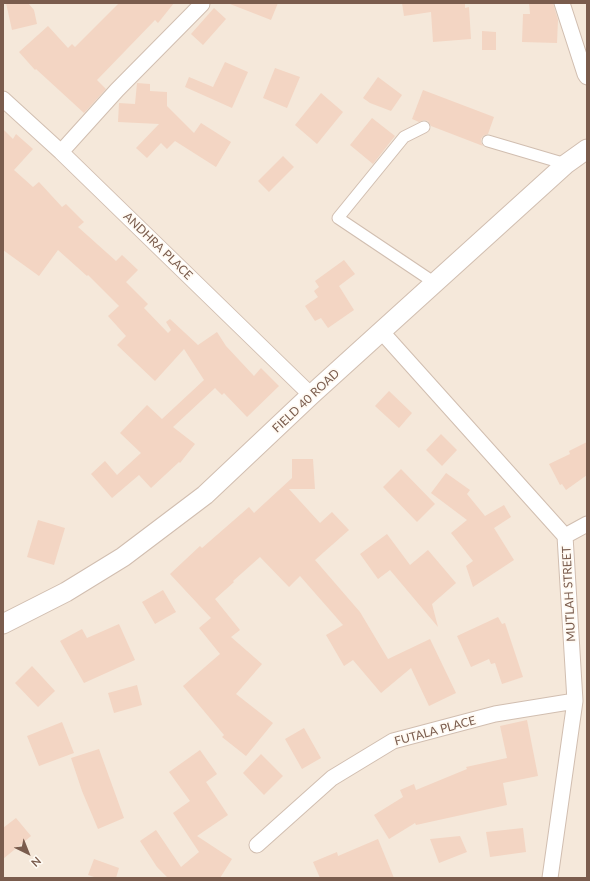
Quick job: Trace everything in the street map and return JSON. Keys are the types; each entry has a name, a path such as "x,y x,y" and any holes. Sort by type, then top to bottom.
{"street":[{"path":"562,3 587,77"},
{"path":"61,152 117,90 202,4"},
{"name":"ANDHRA PLACE","path":"3,99 61,152 311,395"},
{"path":"424,127 404,137 338,218 435,283"},
{"path":"488,141 566,164"},
{"name":"FIELD 40 ROAD","path":"3,624 66,592 123,557 205,495 381,331 566,164 587,149"},
{"name":"MUTLAH STREET","path":"381,331 565,536 575,701 550,878"},
{"path":"565,536 587,524"},
{"name":"FUTALA PLACE","path":"257,845 332,778 393,741 495,714 575,701"}],"shaded area":[{"path":"3,3 587,3 587,878 3,878"}],"building":[{"path":"6,3 28,3 34,10 37,24 12,30"},
{"path":"119,3 174,3 158,23 155,20 97,80 106,89 84,113 36,69 35,70 19,52 48,26 68,48 72,44 75,47"},
{"path":"230,3 278,3 271,20"},
{"path":"402,3 465,3 465,8 469,7 471,39 433,42 431,12 404,16"},
{"path":"529,3 553,3 558,20 557,43 522,42 523,14 530,14"},
{"path":"214,8 226,19 203,45 191,34"},
{"path":"482,31 496,32 496,50 482,50"},
{"path":"225,62 248,72 232,108 185,87 189,77 213,87"},
{"path":"275,68 300,77 287,108 263,98"},
{"path":"378,77 402,95 391,111 370,103 363,98"},
{"path":"137,83 150,84 150,91 167,92 167,106 194,133 201,123 231,142 216,167 175,141 167,149 161,143 147,158 136,148 159,124 118,122 119,103 135,104"},
{"path":"423,90 494,117 488,134 483,136 481,139 483,146 431,126 428,121 424,120 419,122 412,119"},
{"path":"321,93 343,112 317,144 295,125"},
{"path":"372,118 395,136 373,164 350,145"},
{"path":"3,129 13,139 16,134 33,149 14,170 33,187 39,182 62,207 66,204 84,222 78,227 116,261 122,255 138,270 126,282 148,304 144,308 168,333 171,330 166,322 170,319 198,345 217,332 226,346 254,376 261,368 279,386 247,417 224,393 222,395 215,388 173,427 195,444 180,463 179,462 151,488 139,475 112,498 91,474 105,461 117,475 141,453 120,433 147,405 162,419 204,380 184,349 155,381 117,345 126,336 108,316 119,306 88,275 87,276 58,250 39,276 3,250"},
{"path":"283,156 294,167 269,192 258,181"},
{"path":"344,260 355,274 339,286 354,310 328,328 321,318 315,321 305,306 318,297 314,291 319,287 315,281"},
{"path":"389,391 412,413 399,428 375,406"},
{"path":"441,434 457,450 442,466 426,450"},
{"path":"587,442 587,475 566,490 562,484 560,485 549,464 570,454 569,451"},
{"path":"292,459 313,459 315,489 289,489 320,523 332,512 349,530 315,560 360,612 388,659 430,639 456,693 429,706 411,668 381,693 353,660 344,666 326,635 343,625 300,576 289,587 260,557 215,599 240,630 231,637 262,664 236,694 273,723 246,756 222,737 224,735 183,686 220,654 199,628 211,618 170,574 200,546 202,548 249,507 254,513 292,478"},
{"path":"401,469 435,504 417,522 383,487"},
{"path":"446,473 470,490 467,494 485,516 504,505 511,517 494,528 514,560 473,587 466,566 473,561 451,533 467,520 431,493"},
{"path":"38,520 65,528 54,565 27,557"},
{"path":"387,534 410,565 428,550 456,583 432,604 438,627 390,570 378,579 360,554"},
{"path":"163,590 176,612 155,624 142,602"},
{"path":"498,617 502,624 505,623 523,677 502,684 495,663 491,664 489,659 471,667 457,636"},
{"path":"119,624 135,660 84,683 60,641 82,629 87,638"},
{"path":"32,666 55,691 38,707 15,683"},
{"path":"137,685 142,705 114,713 108,693"},
{"path":"527,720 538,776 503,783 507,805 416,825 415,823 389,839 374,815 403,797 400,790 414,784 416,790 467,769 466,767 507,758 500,726"},
{"path":"62,722 74,753 39,766 27,736"},
{"path":"304,728 321,758 302,769 285,739"},
{"path":"99,749 124,818 98,829 82,791 71,758"},
{"path":"200,750 217,774 206,782 228,815 197,836 232,859 220,878 168,878 157,867 140,841 156,830 181,867 199,852 173,813 190,801 169,772"},
{"path":"261,754 283,776 264,795 243,773"},
{"path":"16,818 31,836 3,859 3,828"},
{"path":"523,828 526,852 490,857 486,832"},
{"path":"460,836 467,852 439,863 430,839"},
{"path":"378,839 394,878 320,878 313,862 337,852 338,856"},
{"path":"94,859 119,868 116,878 97,878 88,875"}]}
